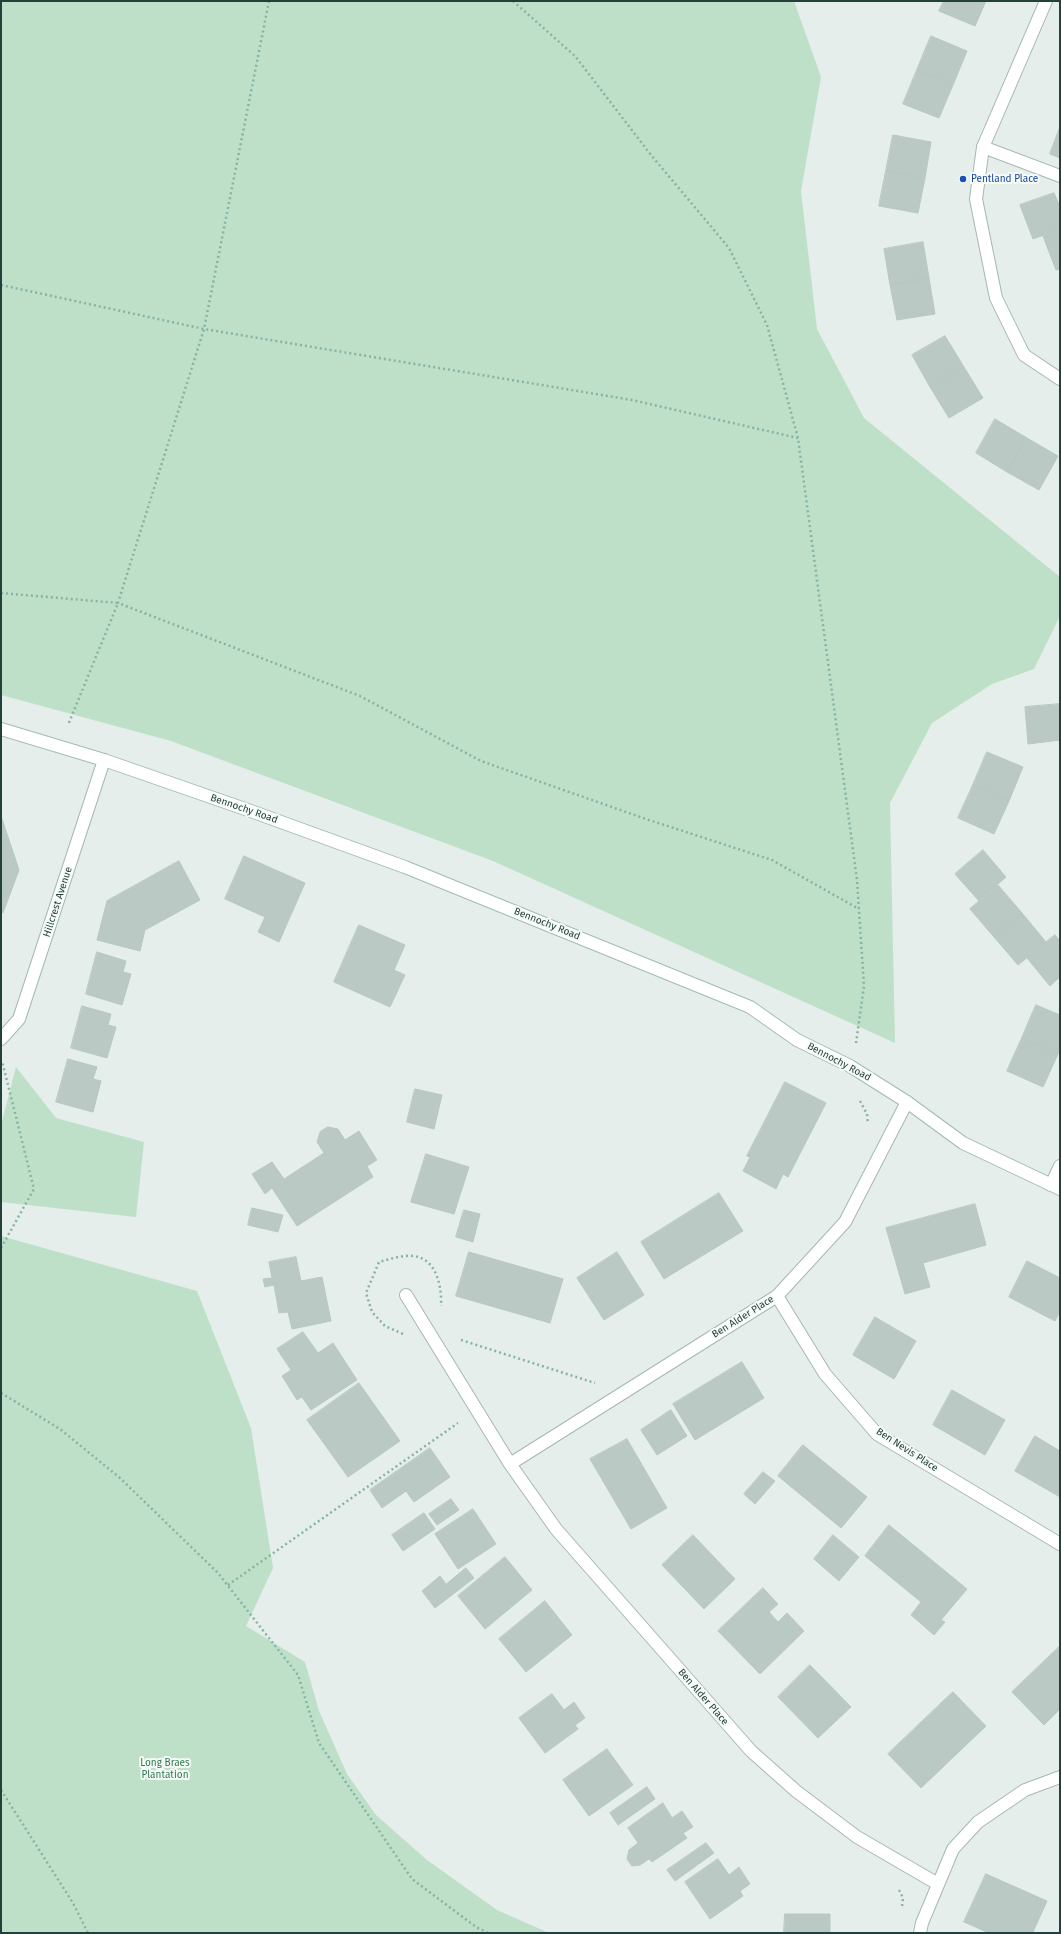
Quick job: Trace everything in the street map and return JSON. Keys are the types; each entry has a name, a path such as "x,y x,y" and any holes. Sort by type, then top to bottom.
{"street":[{"path":"1046,1 983,147 976,199 996,298 1024,355 1060,379"},
{"path":"983,147 1060,176"},
{"name":"Bennochy Road","path":"1,729 104,760 405,867 750,1007 797,1040 850,1066 907,1102 963,1143 1056,1187"},
{"name":"Hillcrest Avenue","path":"1,1039 19,1020 104,760"},
{"name":"Ben Alder Place","path":"510,1464 777,1296 845,1222 907,1102"},
{"path":"1056,1187 1060,1166"},
{"name":"Ben Alder Place","path":"406,1295 510,1464 556,1529 751,1751 796,1791 857,1837 938,1884"},
{"name":"Ben Nevis Place","path":"777,1296 825,1374 877,1434 1060,1544"},
{"path":"920,1933 922,1923 954,1849 978,1822 1026,1790 1060,1777"}],"path":[{"path":"60,746 118,602 204,329 269,1"},
{"path":"513,1 575,56 651,155 729,248 767,325 798,438 834,694 857,880 864,986 856,1043"},
{"path":"1,285 204,329 632,400 798,438"},
{"path":"1,593 118,602 360,696 481,761 646,819 772,860 859,909"},
{"path":"1,1058 34,1189 1,1248"},
{"path":"859,1099 867,1114 868,1130"},
{"path":"406,1336 385,1326 372,1312 366,1293 379,1262 397,1257 415,1256 430,1263 439,1280 441,1308"},
{"path":"455,1338 602,1385"},
{"path":"1,1393 60,1429 120,1478 218,1573 298,1675 319,1743 412,1879 476,1927 488,1933"},
{"path":"228,1585 459,1422"},
{"path":"1,1790 73,1903 88,1933"}],"green space":[{"path":"1,1 794,1 821,77 801,191 817,329 864,418 1060,577 1060,616 1034,669 992,684 932,723 890,803 895,1043 493,861 171,741 1,695"},
{"path":"16,1067 56,1118 144,1142 136,1217 1,1202 1,1125"},
{"name":"Long Braes Plantation","path":"1,1236 197,1291 251,1428 273,1568 246,1626 305,1662 319,1711 347,1774 376,1815 427,1860 497,1910 549,1933 1,1933"}],"building":[{"path":"944,1 986,1 975,26 939,11"},
{"path":"931,36 967,51 953,85 917,70"},
{"path":"917,70 953,85 939,118 903,104"},
{"path":"1060,127 1060,158 1050,154"},
{"path":"893,135 931,142 925,178 886,171"},
{"path":"886,171 925,178 918,213 879,206"},
{"path":"1054,193 1060,207 1060,229 1033,239 1020,205"},
{"path":"1060,229 1060,269 1056,270 1043,236"},
{"path":"923,242 929,278 890,285 884,249"},
{"path":"929,278 935,314 897,320 890,285"},
{"path":"945,336 964,367 930,387 912,355"},
{"path":"964,367 983,398 949,418 930,387"},
{"path":"995,419 1027,438 1007,472 976,453"},
{"path":"1027,438 1058,456 1039,490 1007,472"},
{"path":"1060,704 1060,740 1028,744 1025,707"},
{"path":"987,752 1023,767 1009,801 973,785"},
{"path":"973,785 1009,801 994,834 958,818"},
{"path":"1,816 19,870 3,913 1,912"},
{"path":"983,850 1006,877 979,901 955,874"},
{"path":"244,856 305,883 279,942 258,932 265,917 225,899"},
{"path":"179,861 200,900 145,930 140,951 97,940 107,901"},
{"path":"998,885 1022,913 994,937 970,909"},
{"path":"1022,913 1046,942 1018,965 994,937"},
{"path":"359,925 405,945 394,970 405,975 390,1007 334,982"},
{"path":"1055,935 1060,941 1060,977 1050,986 1027,958"},
{"path":"97,952 126,961 123,972 131,974 122,1005 86,994"},
{"path":"1036,1005 1060,1015 1060,1048 1058,1054 1022,1038"},
{"path":"82,1006 111,1014 108,1025 116,1027 107,1058 71,1048"},
{"path":"1022,1038 1058,1054 1043,1087 1007,1071"},
{"path":"68,1059 97,1067 93,1079 101,1081 93,1112 56,1102"},
{"path":"785,1082 826,1103 788,1177 783,1174 776,1189 743,1171 750,1157 747,1156"},
{"path":"415,1089 442,1095 434,1129 407,1122"},
{"path":"328,1127 338,1129 345,1140 359,1131 377,1160 367,1166 373,1177 297,1226 272,1188 265,1194 252,1174 272,1162 284,1179 324,1153 317,1142 320,1132"},
{"path":"426,1154 469,1167 454,1214 411,1202"},
{"path":"719,1193 743,1231 664,1279 641,1242"},
{"path":"975,1204 986,1245 923,1263 930,1287 905,1294 886,1228"},
{"path":"252,1208 283,1215 278,1232 248,1225"},
{"path":"464,1210 480,1214 473,1242 456,1237"},
{"path":"469,1252 563,1279 550,1323 456,1296"},
{"path":"617,1252 644,1295 604,1320 577,1278"},
{"path":"296,1257 301,1281 322,1277 331,1321 292,1329 288,1312 279,1313 274,1285 265,1287 263,1279 272,1278 269,1262"},
{"path":"1027,1261 1060,1278 1060,1311 1055,1321 1009,1297"},
{"path":"875,1317 916,1341 894,1379 853,1355"},
{"path":"303,1332 318,1353 333,1343 357,1380 311,1410 302,1397 297,1400 282,1376 291,1370 277,1349"},
{"path":"742,1362 764,1398 695,1440 673,1404"},
{"path":"359,1383 400,1441 348,1477 307,1420"},
{"path":"952,1390 1005,1420 985,1455 933,1425"},
{"path":"671,1410 687,1436 657,1455 641,1430"},
{"path":"1035,1436 1060,1451 1060,1497 1015,1471"},
{"path":"627,1439 667,1508 631,1529 590,1459"},
{"path":"803,1445 867,1497 841,1528 778,1476"},
{"path":"430,1448 450,1477 414,1502 406,1491 382,1508 370,1490"},
{"path":"763,1472 775,1481 755,1504 744,1494"},
{"path":"451,1499 459,1510 437,1525 429,1514"},
{"path":"473,1509 496,1544 458,1569 435,1534"},
{"path":"424,1513 435,1529 403,1551 392,1535"},
{"path":"889,1525 967,1589 941,1620 945,1622 934,1635 911,1615 921,1602 865,1556"},
{"path":"693,1535 735,1579 704,1609 662,1565"},
{"path":"833,1535 859,1557 839,1581 814,1559"},
{"path":"505,1557 532,1590 485,1629 458,1596"},
{"path":"466,1568 474,1578 435,1608 422,1591 440,1576 446,1584"},
{"path":"763,1588 778,1604 769,1612 778,1622 787,1613 804,1631 760,1674 718,1631"},
{"path":"545,1601 572,1635 526,1672 499,1639"},
{"path":"1060,1646 1060,1709 1044,1725 1012,1692"},
{"path":"810,1665 851,1707 818,1738 778,1697"},
{"path":"953,1692 986,1726 921,1788 888,1754"},
{"path":"552,1694 564,1710 574,1702 585,1718 575,1725 578,1729 545,1753 519,1718"},
{"path":"607,1749 633,1785 589,1816 563,1780"},
{"path":"647,1787 655,1799 618,1825 610,1813"},
{"path":"663,1803 672,1818 682,1811 693,1827 683,1833 687,1838 652,1862 649,1859 640,1865 632,1866 627,1859 629,1850 638,1843 628,1828"},
{"path":"706,1843 714,1853 675,1881 667,1870"},
{"path":"718,1859 729,1875 739,1867 750,1884 740,1891 743,1896 710,1919 685,1882"},
{"path":"986,1874 1047,1901 1033,1932 1035,1933 989,1933 964,1922"},
{"path":"785,1914 830,1914 830,1933 784,1933"}],"place":[{"name":"Pentland Place","path":"963,179"}]}
